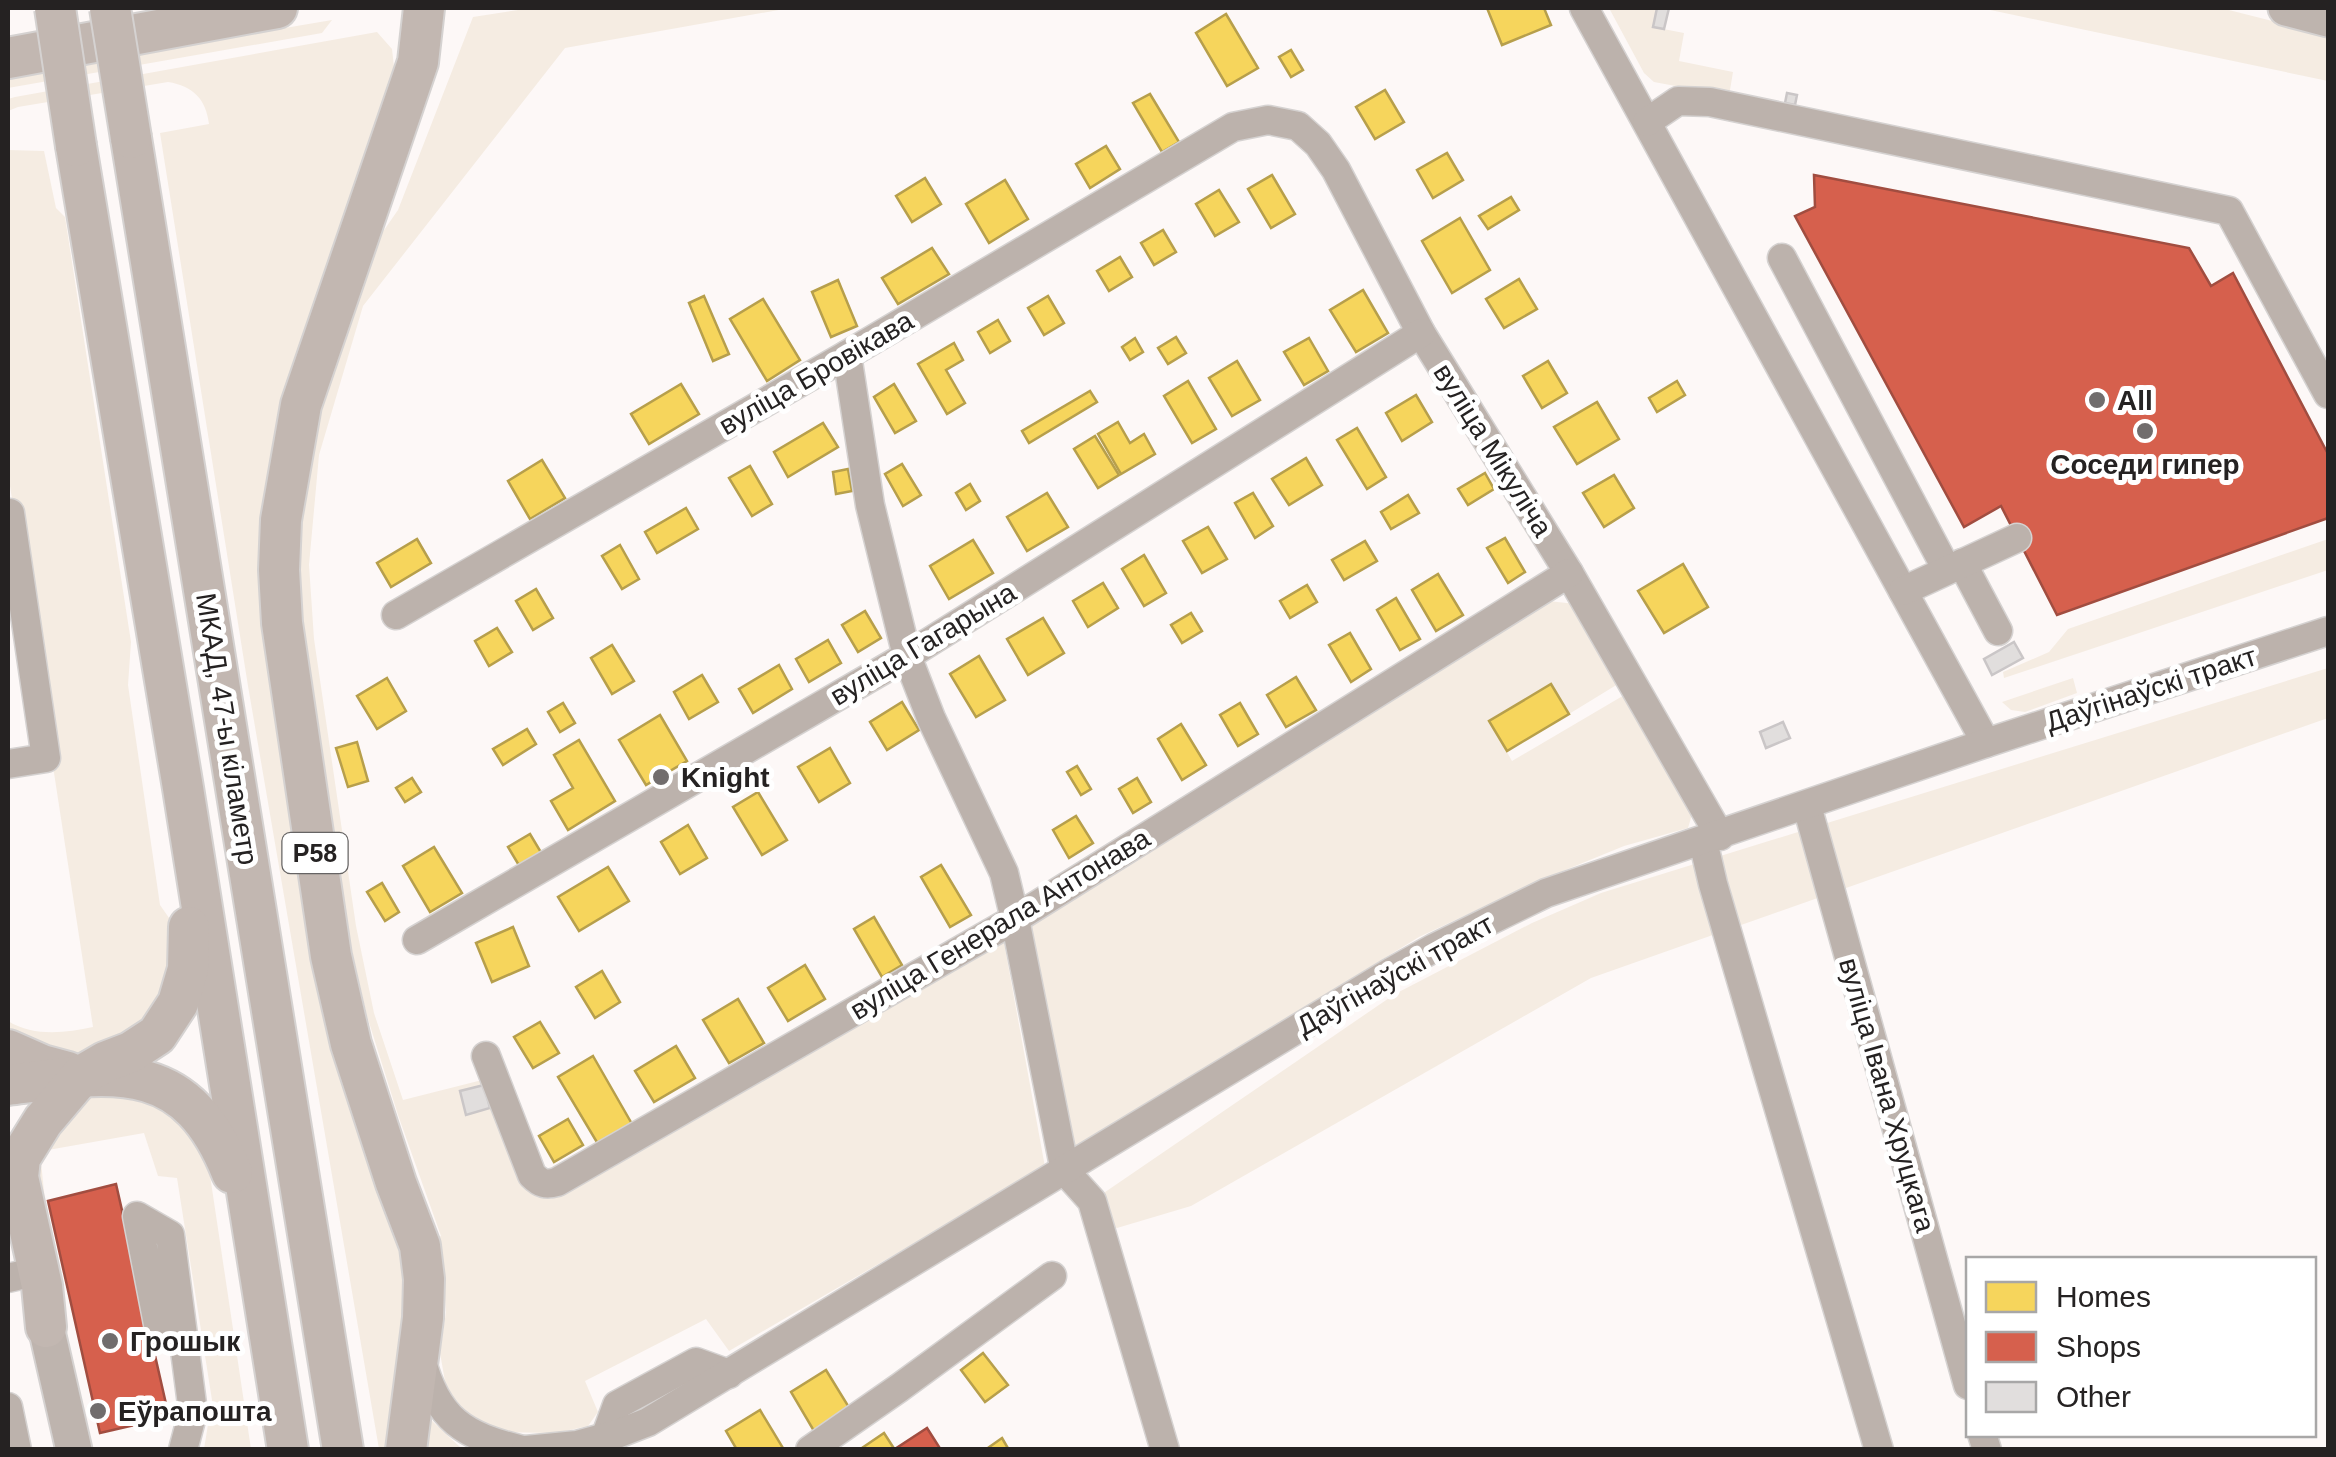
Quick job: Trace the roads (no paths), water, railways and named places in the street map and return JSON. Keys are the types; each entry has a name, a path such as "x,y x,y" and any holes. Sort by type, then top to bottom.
{"highway":[{"name":"МКАД, 47-ы кіламетр","path":"56,8 288,1450"},
{"name":"МКАД, 47-ы кіламетр","path":"110,8 343,1450"},
{"path":"11,58 277,8"},
{"name":"Р58","path":"406,1450 423,1318 420,1246 351,1044 331,956 282,623 279,570 281,520 302,405 418,62 424,8"},
{"path":"46,1327 42,1286 18,1167 30,1138 82,1076 157,1035 178,1003 188,969 190,937 183,788"},
{"path":"8,1050 82,1076"},
{"path":"8,1085 82,1076 119,1075 147,1081 176,1094 214,1133 232,1171 274,1364"},
{"path":"8,1214 14,1277 46,1327"}],"main road":[{"path":"2286,8 2328,19"},
{"path":"46,1327 74,1450"}],"street":[{"path":"1584,8 1986,744"},
{"path":"1646,122 1678,101 1710,102 2229,211 2328,394"},
{"name":"вуліца Мікуліча","path":"1233,127 1268,120 1298,126 1318,144 1336,170 1421,333 1569,573 1711,838 1718,905 1879,1450"},
{"name":"вуліца Бровікава","path":"396,615 1233,127"},
{"path":"1782,258 1955,567 1998,631"},
{"name":"вуліца Гагарына","path":"417,940 907,656 1421,333"},
{"path":"847,355 870,506 907,656 931,718 1004,874 1065,1170 1092,1202 1165,1450"},
{"path":"8,514 46,758 8,764"},
{"path":"1903,591 2017,538"},
{"name":"вуліца Генерала Антонава","path":"486,1056 532,1176 548,1184 558,1182 1015,918 1569,573"},
{"name":"Даўгінаўскі тракт","path":"524,1450 587,1444 648,1422 1374,982 1546,893 2328,631"},
{"name":"вуліца Івана Хруцкага","path":"1806,806 1966,1378"},
{"path":"158,1324 137,1216 170,1235 193,1412 182,1450"},
{"path":"810,1450 1052,1276"},
{"path":"419,1352 427,1382 450,1419 470,1433 524,1450"},
{"path":"8,1407 17,1450"}],"place":[{"name":"All","path":"2097,400"},
{"name":"Соседи гипер","path":"2145,431"},
{"name":"Knight","path":"661,777"},
{"name":"Грошык","path":"110,1341"},
{"name":"Еўрапошта","path":"98,1411"}]}
